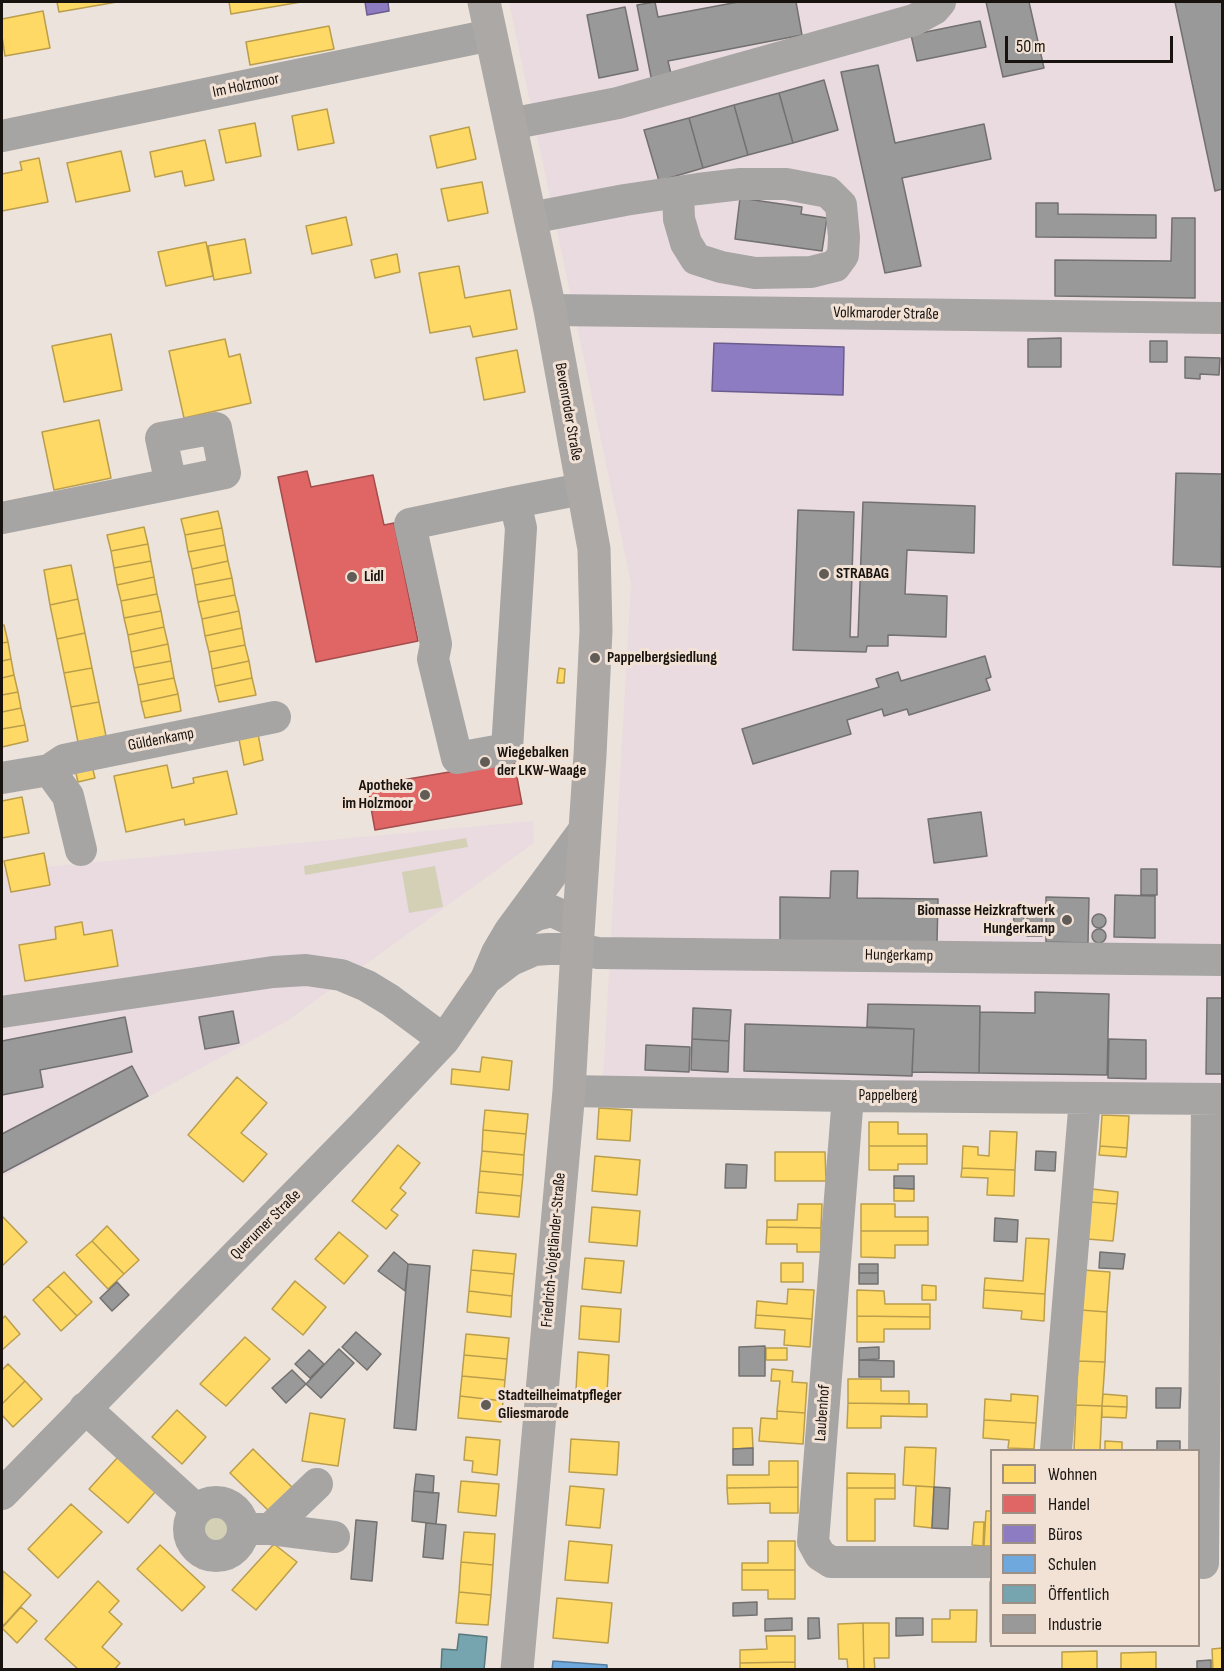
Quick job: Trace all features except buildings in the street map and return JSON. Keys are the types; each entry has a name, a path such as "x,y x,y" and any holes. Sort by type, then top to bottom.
{"main road":[{"name":"Bevenroder Straße","path":"484,2 550,310 594,549 596,631 585,829"},
{"name":"Friedrich-Voigtländer-Straße","path":"517,1670 569,1090 585,829"}],"street":[{"path":"510,124 618,103 914,20 934,9 940,2"},
{"name":"Im Holzmoor","path":"2,136 491,34"},
{"path":"530,218 678,192 741,184 786,184 828,192 841,205 843,255 835,266 811,272 755,273 721,267 696,259 686,243 679,219 678,192"},
{"name":"Volkmaroder Straße","path":"550,310 1222,318"},
{"path":"2,518 171,484"},
{"path":"516,502 521,528 507,749 457,758 433,659 436,644 410,524 516,502 582,489"},
{"name":"Güldenkamp","path":"2,778 49,770 64,760 275,717"},
{"path":"49,770 68,796 81,850"},
{"name":"Querumer Straße","path":"2,1494 356,1134 444,1040 486,979 510,931 585,829"},
{"name":"Querumer Straße","path":"486,979 511,960 577,936 552,911 536,915 510,931"},
{"name":"Hungerkamp","path":"577,936 598,953 1222,960"},
{"path":"2,1012 273,972 306,970 341,975 367,986 444,1040"},
{"name":"Pappelberg","path":"569,1090 848,1096 1215,1099 1208,1563"},
{"name":"Laubenhof","path":"848,1096 813,1542 820,1555 831,1562 990,1562"},
{"path":"1056,1449 1085,1098"},
{"path":"85,1408 197,1510"},
{"path":"317,1484 256,1529 242,1538 231,1551 223,1555 206,1554 198,1549 190,1534 192,1517 197,1510 204,1504 222,1502 231,1506 256,1529 334,1537"}],"shaded area":[{"path":"509,2 1222,2 1222,1085 603,1079 631,583"},
{"path":"533,821 534,843 287,1021 2,1177 2,871"},
{"path":"466,838 468,847 305,875 304,866"},
{"path":"435,866 443,907 409,913 402,872"},
{"path":"216,1511 229,1516 234,1529 229,1542 216,1547 203,1542 198,1529 203,1516"}],"place":[{"name":"STRABAG","path":"824,574"},
{"name":"Lidl","path":"352,577"},
{"name":"Pappelbergsiedlung","path":"595,658"},
{"name":"Wiegebalken der LKW-Waage","path":"485,762"},
{"name":"Apotheke im Holzmoor","path":"425,795"},
{"name":"Biomasse Heizkraftwerk Hungerkamp","path":"1067,920"},
{"name":"Stadteilheimatpfleger Gliesmarode","path":"486,1405"}]}
